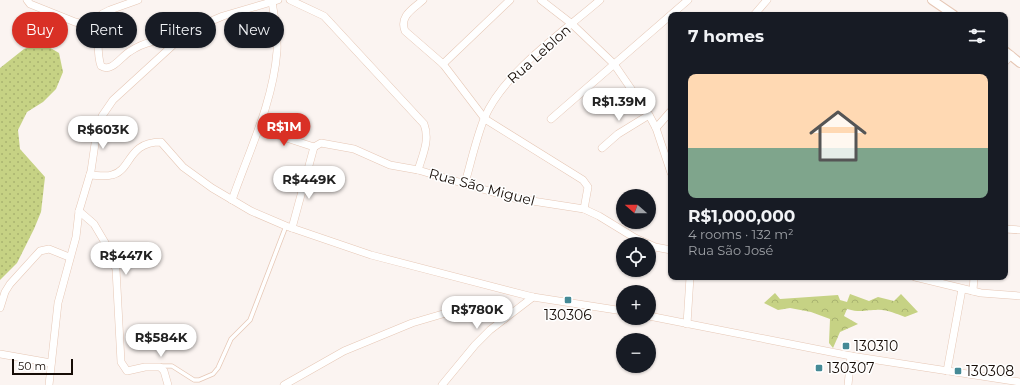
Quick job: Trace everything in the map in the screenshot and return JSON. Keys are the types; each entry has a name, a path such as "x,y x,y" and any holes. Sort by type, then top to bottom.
{"street":[{"path":"27,0 30,4 76,22"},
{"path":"105,12 138,0"},
{"path":"290,0 324,16 424,124 427,132 427,140 418,170"},
{"path":"423,0 405,16 403,26 405,31 443,64 484,119 583,180 588,187 584,210"},
{"path":"443,64 510,0"},
{"path":"540,0 572,24 614,64 649,115 668,156"},
{"name":"Rua Leblon","path":"465,183 484,119 503,87 517,71 600,0"},
{"path":"674,12 688,0"},
{"path":"757,12 767,0"},
{"path":"932,0 950,12"},
{"path":"216,19 275,1 277,50 268,103 232,200"},
{"path":"551,119 668,17"},
{"path":"100,48 100,63 106,68 111,67 129,52 137,48"},
{"path":"49,385 58,303 76,237 79,211 90,175 97,130 107,107 170,48"},
{"path":"1008,53 1020,63"},
{"path":"656,128 668,114"},
{"path":"602,148 618,134 649,115"},
{"path":"259,129 314,147 289,227"},
{"path":"90,175 112,175 127,163 134,150 141,146 161,142 183,166 232,200 251,211 289,227 371,255 533,298 616,310"},
{"name":"Rua São Miguel","path":"314,147 321,143 340,145 361,151 390,165 418,170 513,198 584,210 599,216 635,238 656,247 668,249"},
{"path":"79,211 94,224 107,246 116,269 121,362 124,369 127,372 154,366 164,371 168,385"},
{"path":"1008,229 1020,230"},
{"path":"0,308 5,292 10,284 40,251 49,249 70,257"},
{"path":"688,324 690,280"},
{"path":"927,280 973,291 1020,296"},
{"path":"973,291 974,280"},
{"path":"947,370 962,289"},
{"path":"442,385 475,345 504,319 533,298"},
{"path":"284,385 344,351 412,323 463,308 485,311 504,319"},
{"path":"656,317 851,356 1020,382"},
{"path":"0,354 51,363"},
{"path":"848,385 851,356"}],"lane":[{"path":"154,366 172,366 194,380 199,380 213,374 218,368 231,339 250,320 289,227"}],"green space":[{"path":"50,48 59,53 63,72 56,89 43,102 27,112 18,130 20,149 45,177 41,212 17,263 0,280 0,68 24,49"},
{"path":"775,293 780,299 838,295 840,300 847,302 850,294 869,301 878,297 894,301 901,294 918,312 905,317 883,310 859,311 847,309 844,316 858,324 840,332 833,348 829,343 830,319 811,312 790,308 778,310 764,303"}],"place":[{"name":"130306","path":"568,300"},
{"name":"130310","path":"846,346"},
{"name":"130307","path":"819,368"},
{"name":"130308","path":"958,371"}]}
